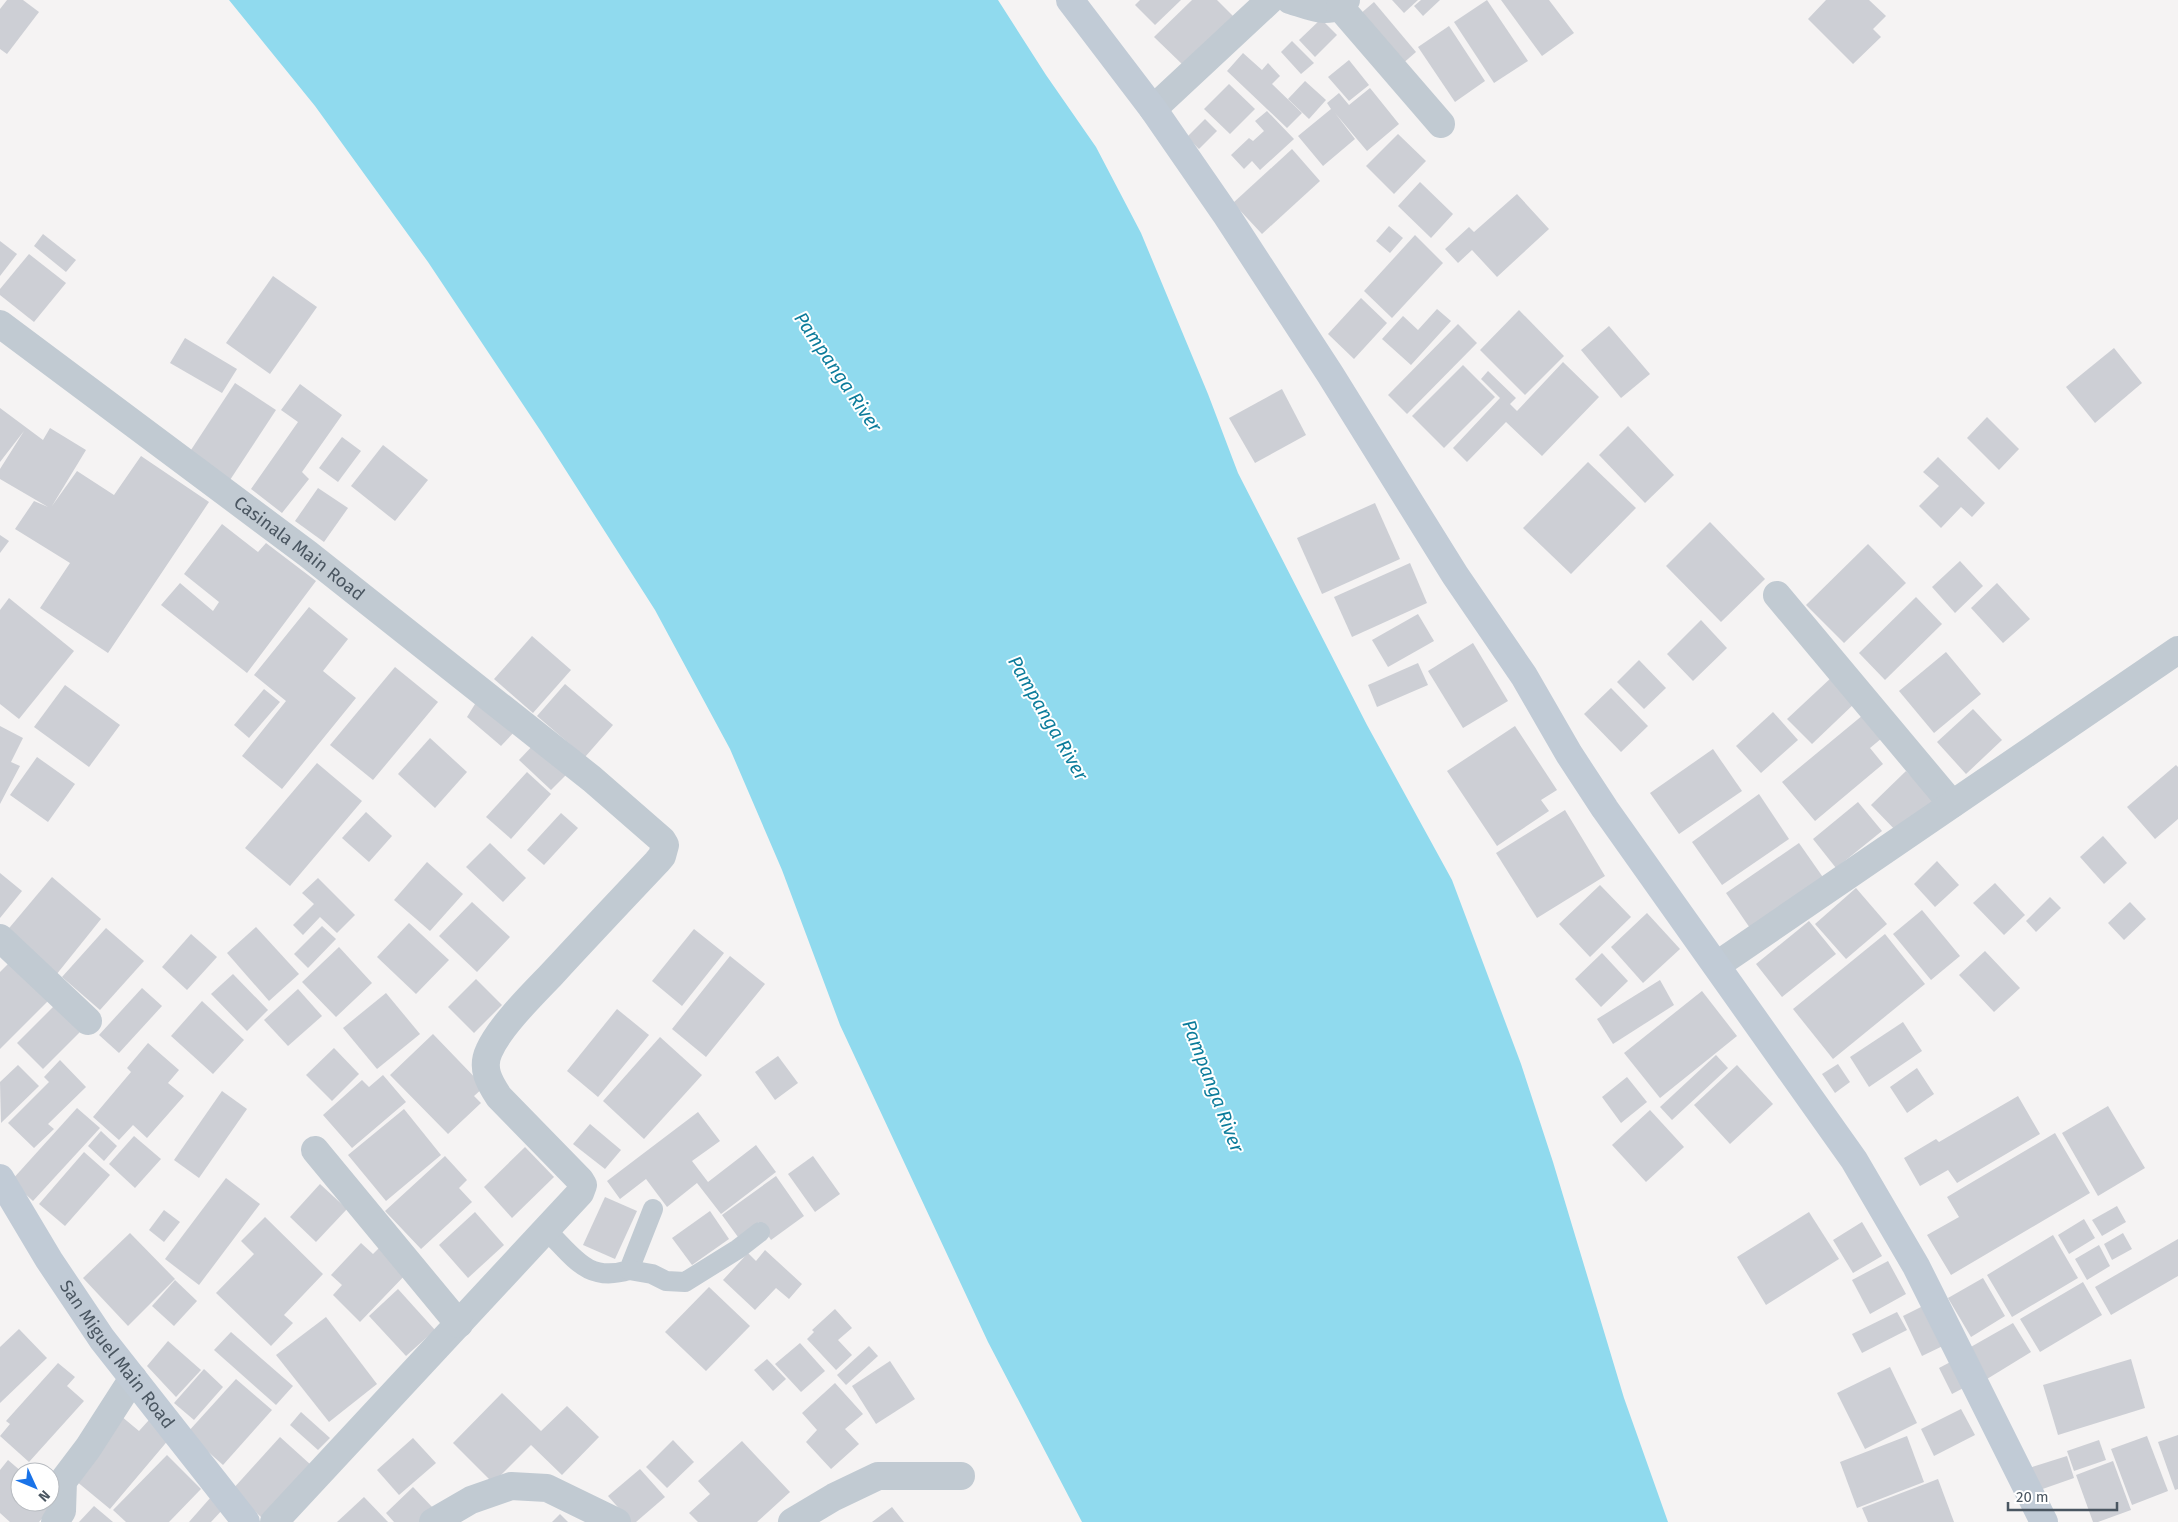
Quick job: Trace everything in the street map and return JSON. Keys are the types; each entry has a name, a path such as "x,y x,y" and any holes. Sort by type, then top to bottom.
{"main road":[{"path":"1070,0 1153,109 1227,216 1330,374 1455,575 1524,676 1569,754 1605,809 1854,1160 1906,1249 2044,1522"},
{"name":"San Miguel Main Road","path":"0,1178 49,1260 102,1339 246,1522"}],"street":[{"path":"1153,109 1270,0"},
{"path":"1290,0 1323,10 1343,3 1441,124"},
{"name":"Casinala Main Road","path":"0,324 308,554 592,779 662,840 665,848 658,862 532,995 500,1033 488,1051 486,1075 499,1097 583,1185 580,1193 547,1231"},
{"path":"1777,595 1952,804"},
{"path":"1717,965 2178,650"},
{"path":"0,938 88,1021"},
{"path":"315,1150 459,1324"},
{"path":"274,1522 547,1231"},
{"path":"55,1522 62,1511 63,1481 88,1448 133,1378"},
{"path":"792,1522 834,1497 878,1476 961,1476"},
{"path":"433,1522 471,1500 511,1486 548,1488 617,1522"}],"lane":[{"path":"629,1270 653,1209"},
{"path":"547,1231 588,1271 600,1274 617,1274 629,1270 652,1274 666,1281 685,1282 738,1249 760,1232"}],"water":[{"name":"Pampanga River","path":"229,0 998,0 1046,75 1096,147 1141,233 1208,394 1238,473 1367,725 1452,880 1521,1064 1553,1162 1624,1398 1668,1522 1082,1522 988,1342 840,1025 782,870 730,749 655,610 542,433 428,262 315,106"}],"building":[{"path":"7,0 23,0 39,12 7,54 0,49 0,9"},
{"path":"1140,0 1181,0 1155,25 1135,5"},
{"path":"1192,0 1217,0 1233,16 1183,65 1154,37"},
{"path":"1392,0 1418,0 1404,13"},
{"path":"1421,0 1440,0 1423,16 1414,6"},
{"path":"1487,0 1528,61 1494,83 1454,22"},
{"path":"1501,0 1549,0 1574,33 1542,56"},
{"path":"1826,0 1869,0 1886,16 1873,29 1881,37 1853,64 1808,19"},
{"path":"1374,2 1416,52 1401,65 1359,15"},
{"path":"1321,19 1337,35 1315,57 1299,40"},
{"path":"1449,26 1485,81 1455,102 1418,47"},
{"path":"1292,41 1314,63 1301,74 1281,52"},
{"path":"1243,53 1262,70 1268,63 1280,76 1272,84 1302,113 1287,128 1227,71"},
{"path":"1349,60 1369,85 1349,101 1328,77"},
{"path":"1305,81 1326,100 1309,119 1288,99"},
{"path":"1229,84 1255,109 1230,134 1204,109"},
{"path":"1370,88 1399,124 1367,151 1335,113 1355,139 1323,166 1298,136 1331,109 1327,103 1339,93 1349,105"},
{"path":"1267,111 1294,139 1260,170 1252,161 1244,169 1231,155 1249,138 1253,141 1264,131 1255,121"},
{"path":"1205,119 1217,131 1199,149 1187,137"},
{"path":"1398,134 1426,161 1394,194 1366,166"},
{"path":"1292,149 1320,181 1262,234 1233,203"},
{"path":"1420,182 1453,214 1431,238 1398,206"},
{"path":"1517,194 1549,229 1497,277 1472,250 1458,263 1445,249 1469,227 1474,232"},
{"path":"1389,226 1403,238 1390,253 1376,241"},
{"path":"43,234 76,260 66,272 34,246"},
{"path":"1415,235 1443,263 1392,318 1364,291"},
{"path":"0,241 17,254 0,276"},
{"path":"29,254 66,283 34,322 0,295 0,289"},
{"path":"273,276 317,307 270,374 226,343"},
{"path":"1361,298 1387,323 1354,359 1328,334"},
{"path":"1437,309 1451,321 1411,365 1382,339 1403,316 1418,330"},
{"path":"1519,310 1564,356 1525,395 1480,350"},
{"path":"1458,324 1477,343 1407,414 1388,395"},
{"path":"1609,326 1650,374 1621,398 1581,350"},
{"path":"185,338 237,369 222,393 170,363"},
{"path":"2114,348 2142,383 2095,423 2066,387"},
{"path":"1563,362 1599,397 1542,456 1506,422 1467,462 1453,448 1500,398 1481,379 1488,371 1516,398 1510,404 1517,411"},
{"path":"1463,365 1495,397 1444,448 1412,416"},
{"path":"235,383 276,410 230,480 189,453"},
{"path":"300,384 342,415 302,472 309,479 282,513 251,489 298,422 281,410"},
{"path":"1282,389 1306,435 1255,463 1229,418"},
{"path":"0,408 43,440 50,428 86,450 52,506 77,471 114,495 141,456 209,502 108,653 40,608 70,563 15,529 34,501 48,507 0,479 0,469 24,431 0,462"},
{"path":"1987,417 2019,449 1999,470 1967,438"},
{"path":"1628,426 1674,475 1645,503 1599,455"},
{"path":"342,437 361,451 338,482 319,468"},
{"path":"383,445 428,480 395,521 351,486"},
{"path":"1938,457 1985,503 1972,517 1961,507 1941,528 1919,506 1939,486 1923,472"},
{"path":"1588,462 1636,508 1571,574 1523,528"},
{"path":"318,488 348,508 324,542 295,521"},
{"path":"1375,503 1400,559 1322,594 1297,538"},
{"path":"1710,522 1765,579 1721,622 1666,566"},
{"path":"222,524 258,552 266,543 316,581 247,673 161,605 180,583 213,611 219,602 184,574"},
{"path":"0,535 9,541 0,553"},
{"path":"1868,544 1906,583 1844,643 1806,605"},
{"path":"1960,561 1983,586 1955,613 1932,587"},
{"path":"1410,563 1427,603 1352,637 1334,597"},
{"path":"1997,583 2030,619 2003,643 1971,608"},
{"path":"1916,597 1942,624 1885,680 1859,653"},
{"path":"9,598 74,651 19,719 0,704 0,610"},
{"path":"309,607 348,639 323,671 356,698 282,789 242,756 286,701 254,675"},
{"path":"1418,614 1434,641 1388,667 1372,640"},
{"path":"1701,620 1727,648 1693,681 1667,654"},
{"path":"532,636 571,670 533,713 494,679"},
{"path":"1473,643 1508,701 1463,728 1428,671"},
{"path":"1946,652 1981,694 1934,733 1899,691"},
{"path":"1639,660 1666,688 1644,709 1617,682"},
{"path":"1418,663 1428,685 1377,707 1368,685"},
{"path":"395,667 438,702 373,780 330,745"},
{"path":"1832,677 1856,702 1812,744 1787,719"},
{"path":"565,684 613,725 585,757 537,716"},
{"path":"65,685 120,725 89,767 34,727"},
{"path":"1611,688 1648,726 1621,752 1584,714"},
{"path":"264,689 280,702 249,738 234,725"},
{"path":"480,696 516,730 501,746 467,717"},
{"path":"1973,709 2002,740 1966,774 1937,742"},
{"path":"1773,712 1798,740 1761,773 1736,746"},
{"path":"1863,715 1882,738 1870,748 1883,764 1815,821 1782,782"},
{"path":"0,726 23,738 11,762 20,766 0,804"},
{"path":"1515,726 1557,790 1541,800 1549,811 1497,846 1447,771"},
{"path":"430,738 467,772 435,808 398,774"},
{"path":"537,741 569,772 551,790 519,760"},
{"path":"1713,749 1742,791 1679,834 1650,793"},
{"path":"37,757 75,784 48,822 10,795"},
{"path":"317,763 362,801 290,886 245,848"},
{"path":"2176,765 2178,767 2178,819 2155,839 2127,807"},
{"path":"1906,771 1936,801 1901,836 1871,805"},
{"path":"527,772 551,794 511,839 486,817"},
{"path":"1759,794 1789,839 1722,885 1692,842"},
{"path":"1858,802 1882,831 1836,868 1813,839"},
{"path":"1565,810 1605,876 1537,918 1496,853"},
{"path":"366,812 392,836 369,862 342,838"},
{"path":"561,813 578,828 544,865 527,850"},
{"path":"2103,836 2127,863 2104,884 2080,857"},
{"path":"490,843 526,878 503,902 466,867"},
{"path":"1799,843 1827,883 1754,934 1726,893"},
{"path":"1937,861 1959,885 1935,907 1914,884"},
{"path":"427,862 463,894 430,931 394,900"},
{"path":"0,873 22,891 0,918"},
{"path":"52,877 101,919 56,975 5,933"},
{"path":"318,878 355,915 337,933 320,917 303,935 293,925 314,904 302,893"},
{"path":"1995,883 2025,915 2004,935 1973,903"},
{"path":"1600,885 1631,917 1590,957 1559,924"},
{"path":"1856,888 1887,924 1846,959 1815,924"},
{"path":"2050,897 2061,908 2036,932 2026,921"},
{"path":"472,902 510,937 477,972 439,936"},
{"path":"2130,902 2146,919 2124,940 2108,923"},
{"path":"1922,910 1960,956 1931,980 1893,934"},
{"path":"1647,913 1680,949 1643,983 1611,947"},
{"path":"1809,921 1836,954 1782,997 1756,964"},
{"path":"409,923 449,960 416,994 377,957"},
{"path":"322,926 336,939 308,968 294,954"},
{"path":"256,927 299,974 269,1001 227,953"},
{"path":"106,928 144,961 100,1010 62,977"},
{"path":"694,929 724,953 682,1006 652,981"},
{"path":"191,934 217,957 187,990 162,967"},
{"path":"1885,934 1925,984 1833,1059 1793,1009"},
{"path":"339,947 372,983 336,1017 302,982"},
{"path":"1985,951 2020,988 1994,1012 1959,975"},
{"path":"1602,953 1628,981 1601,1007 1575,979"},
{"path":"730,956 765,984 706,1057 672,1029"},
{"path":"13,959 52,997 0,1049 0,972"},
{"path":"233,974 268,1010 247,1031 211,994"},
{"path":"476,979 502,1005 474,1033 448,1007"},
{"path":"1660,980 1674,1005 1613,1044 1597,1019"},
{"path":"142,988 162,1006 119,1053 99,1035"},
{"path":"298,989 322,1016 288,1046 264,1020"},
{"path":"1702,991 1737,1036 1660,1098 1624,1053"},
{"path":"386,993 420,1034 377,1069 343,1028"},
{"path":"202,1001 244,1040 213,1074 171,1036"},
{"path":"54,1006 80,1032 43,1069 17,1043"},
{"path":"617,1009 649,1035 598,1097 567,1071"},
{"path":"1903,1022 1922,1051 1869,1087 1850,1057"},
{"path":"433,1034 484,1087 474,1096 481,1103 448,1134 390,1075"},
{"path":"660,1037 702,1075 644,1139 603,1101"},
{"path":"148,1043 179,1070 168,1083 184,1096 147,1138 133,1125 119,1140 93,1117 131,1072 127,1068"},
{"path":"334,1048 359,1074 332,1101 306,1075"},
{"path":"1716,1055 1728,1068 1672,1120 1660,1107"},
{"path":"778,1056 798,1083 775,1100 755,1072"},
{"path":"60,1060 86,1087 48,1124 54,1129 34,1148 8,1123 49,1082 44,1077"},
{"path":"1838,1064 1850,1082 1835,1093 1822,1074"},
{"path":"18,1065 39,1086 1,1123 0,1082"},
{"path":"1737,1065 1773,1104 1730,1144 1694,1105"},
{"path":"1917,1068 1934,1094 1907,1113 1890,1087"},
{"path":"383,1075 406,1102 352,1148 323,1115 362,1080 369,1087"},
{"path":"1627,1077 1647,1102 1621,1123 1602,1097"},
{"path":"222,1091 247,1109 199,1178 174,1160"},
{"path":"2018,1096 2040,1134 1957,1183 1948,1170 1920,1186 1904,1158 1936,1139 1939,1142"},
{"path":"2108,1106 2145,1168 2098,1196 2062,1133"},
{"path":"77,1108 100,1128 33,1201 11,1181"},
{"path":"404,1109 441,1155 386,1201 348,1155"},
{"path":"1650,1110 1684,1147 1646,1182 1612,1145"},
{"path":"698,1112 720,1141 692,1161 708,1182 756,1145 776,1172 721,1214 697,1183 667,1207 646,1179 620,1199 607,1181"},
{"path":"590,1124 621,1150 605,1169 573,1144"},
{"path":"101,1131 117,1146 104,1161 88,1146"},
{"path":"2055,1133 2090,1193 1951,1275 1927,1235 1959,1217 1947,1197"},
{"path":"134,1136 161,1159 135,1188 109,1164"},
{"path":"525,1147 554,1177 512,1218 484,1187"},
{"path":"84,1152 110,1175 65,1226 39,1204"},
{"path":"445,1156 467,1180 459,1188 472,1202 421,1249 385,1211"},
{"path":"813,1156 840,1194 815,1212 788,1174"},
{"path":"776,1176 804,1216 771,1240 759,1222 738,1237 722,1215"},
{"path":"226,1178 260,1204 199,1285 165,1259"},
{"path":"320,1184 347,1209 316,1242 290,1217"},
{"path":"605,1197 637,1211 615,1259 583,1245"},
{"path":"2117,1206 2126,1222 2102,1236 2092,1220"},
{"path":"164,1210 180,1222 164,1242 149,1230"},
{"path":"710,1211 729,1239 692,1265 672,1238"},
{"path":"475,1212 504,1245 468,1278 439,1245"},
{"path":"1809,1212 1839,1259 1766,1305 1737,1257"},
{"path":"265,1217 323,1274 284,1315 293,1323 271,1346 216,1293 254,1254 241,1241"},
{"path":"2084,1219 2095,1238 2069,1254 2058,1235"},
{"path":"1862,1222 1882,1256 1853,1273 1833,1240"},
{"path":"130,1233 175,1279 128,1326 83,1278"},
{"path":"2123,1233 2132,1249 2112,1260 2104,1244"},
{"path":"2053,1235 2078,1278 2012,1317 1987,1275"},
{"path":"2178,1239 2178,1276 2111,1315 2095,1287"},
{"path":"361,1243 373,1254 381,1246 408,1272 360,1322 333,1295 342,1285 331,1275"},
{"path":"2099,1245 2110,1266 2087,1280 2075,1259"},
{"path":"765,1250 802,1284 789,1299 776,1288 755,1310 723,1280 748,1253 756,1261"},
{"path":"1888,1261 1906,1294 1870,1314 1852,1280"},
{"path":"1983,1278 2005,1316 1971,1337 1948,1298"},
{"path":"175,1280 197,1301 174,1326 152,1306"},
{"path":"2083,1282 2102,1315 2040,1352 2020,1319"},
{"path":"709,1287 750,1326 706,1371 665,1332"},
{"path":"398,1289 435,1330 406,1356 369,1316"},
{"path":"1929,1303 1949,1343 1922,1356 1903,1316"},
{"path":"835,1309 852,1328 838,1340 852,1355 836,1370 807,1339 814,1332 812,1330"},
{"path":"1897,1312 1907,1330 1862,1353 1852,1334"},
{"path":"326,1317 377,1384 329,1422 276,1355"},
{"path":"2013,1323 2031,1352 1987,1379 1969,1348"},
{"path":"19,1329 47,1358 0,1403 0,1347"},
{"path":"231,1332 293,1386 276,1405 214,1350"},
{"path":"168,1341 201,1370 176,1397 147,1366"},
{"path":"800,1343 825,1371 801,1392 775,1364"},
{"path":"869,1346 878,1356 846,1385 837,1375"},
{"path":"1958,1358 1971,1384 1952,1394 1939,1368"},
{"path":"767,1359 786,1379 773,1391 754,1370"},
{"path":"2131,1359 2145,1408 2058,1435 2043,1385"},
{"path":"890,1361 915,1399 876,1424 852,1386"},
{"path":"58,1363 75,1377 67,1386 84,1401 29,1462 0,1436 10,1424 6,1421"},
{"path":"1890,1367 1917,1423 1865,1449 1837,1393"},
{"path":"204,1369 223,1387 194,1420 174,1403"},
{"path":"236,1379 272,1410 223,1465 187,1433"},
{"path":"835,1383 863,1414 845,1429 859,1444 831,1469 806,1442 817,1430 802,1413"},
{"path":"502,1393 541,1431 567,1406 599,1437 562,1475 531,1445 493,1483 453,1443"},
{"path":"1961,1409 1975,1435 1934,1456 1921,1429"},
{"path":"301,1412 330,1438 318,1450 290,1425"},
{"path":"121,1416 139,1431 149,1420 170,1438 110,1509 70,1476"},
{"path":"2178,1435 2178,1489 2175,1490 2158,1442"},
{"path":"1907,1436 1924,1482 1857,1508 1840,1462"},
{"path":"2147,1436 2168,1491 2132,1505 2111,1449"},
{"path":"280,1437 311,1465 262,1518 232,1490"},
{"path":"413,1438 436,1463 399,1495 377,1470"},
{"path":"673,1440 694,1462 667,1488 646,1467"},
{"path":"2099,1440 2106,1460 2074,1471 2067,1451"},
{"path":"742,1441 790,1492 757,1522 698,1522 689,1513 710,1494 698,1481"},
{"path":"167,1455 201,1489 169,1522 126,1522 113,1510"},
{"path":"2067,1456 2074,1478 2034,1492 2026,1469"},
{"path":"8,1460 10,1462 10,1512 48,1512 39,1522 10,1522 0,1513 0,1470"},
{"path":"2113,1461 2131,1510 2098,1522 2093,1522 2076,1475"},
{"path":"640,1469 665,1497 636,1522 631,1522 608,1496"},
{"path":"1938,1479 1954,1522 1868,1522 1862,1508"},
{"path":"413,1487 435,1510 423,1522 394,1522 386,1513"},
{"path":"211,1497 224,1508 211,1522 189,1522"},
{"path":"364,1497 388,1522 337,1522"},
{"path":"94,1506 113,1522 79,1522"},
{"path":"892,1507 904,1522 872,1522"},
{"path":"560,1514 568,1522 552,1522"}]}
